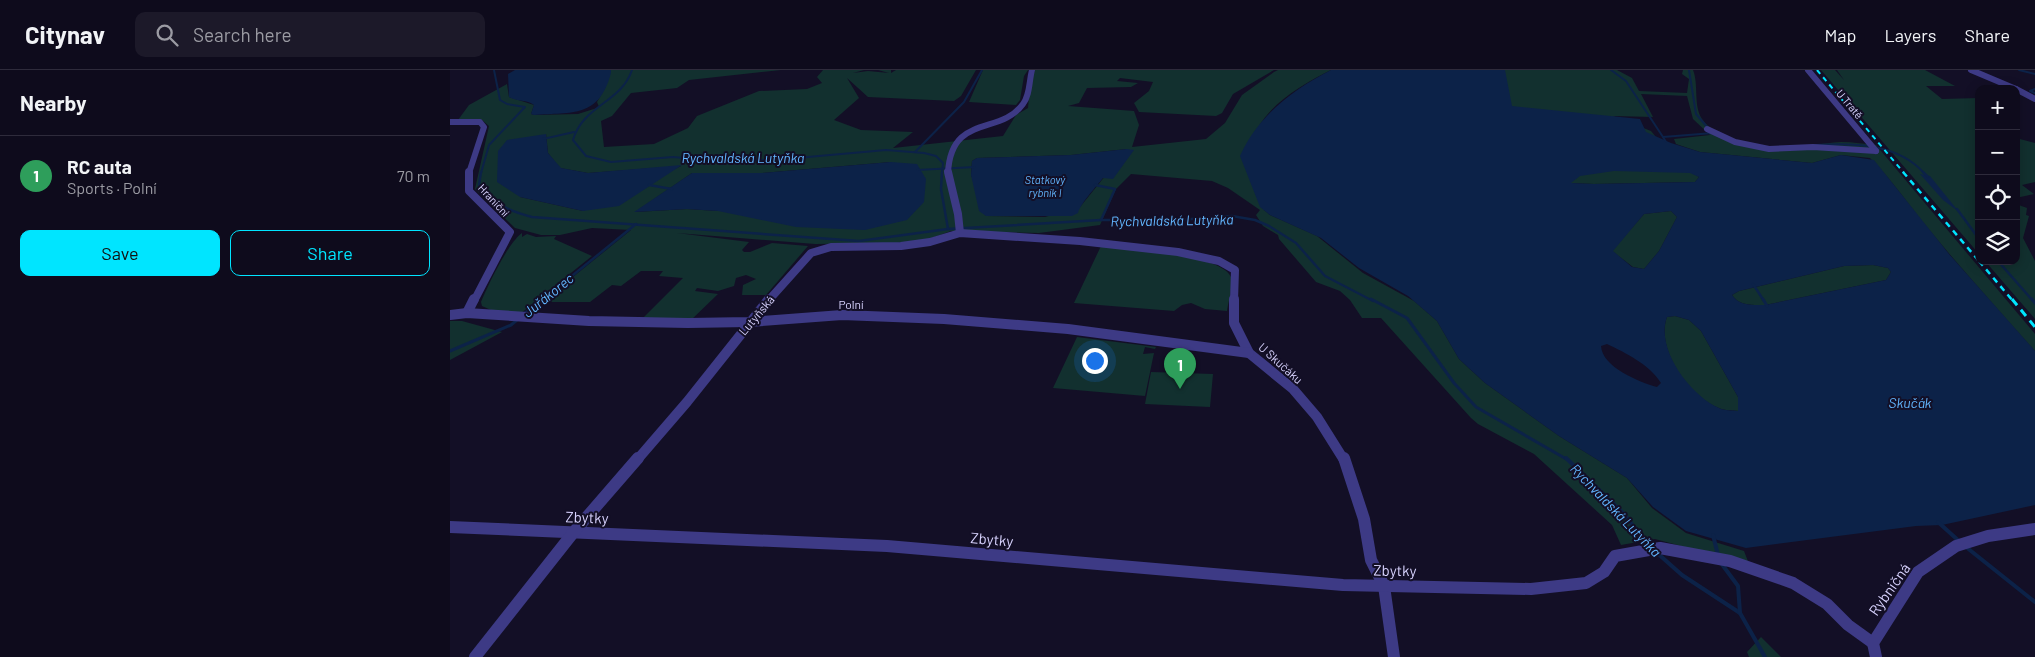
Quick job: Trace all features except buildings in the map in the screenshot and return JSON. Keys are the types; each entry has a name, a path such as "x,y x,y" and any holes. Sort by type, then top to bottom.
{"street":[{"path":"960,233 961,224 949,188 949,167 952,150 961,137 977,127 1014,111 1024,104 1032,70"},
{"name":"U Tratě","path":"1712,132 1735,142 1769,148 1813,146 1874,149 1808,70"},
{"path":"1971,70 2007,85"},
{"path":"2020,91 2035,99"},
{"name":"Hraniční","path":"450,122 480,122 484,127 469,170 469,191 510,232 467,313"},
{"name":"Lutyňská","path":"475,657 573,533 687,402 749,322 811,253 831,247 901,246 930,242 960,233"},
{"name":"U Skučáku","path":"960,233 1080,241 1178,252 1219,261 1235,270 1234,324 1250,354 1299,396 1317,417 1346,462 1364,519 1371,560 1384,586 1394,657"},
{"name":"Polní","path":"450,315 467,313 589,321 749,322 842,315 944,319 1068,329 1250,354"},
{"name":"Zbytky","path":"450,527 887,546 1343,585 1531,589 1586,583 1604,572 1615,556 1660,548 1730,561 1793,583 1827,604 1848,625 1873,643"},
{"name":"Rybničná","path":"1873,643 1918,572 1956,546 1988,536 2035,529"},
{"path":"1873,643 1876,657"}],"green space":[{"path":"611,70 781,70 689,80 677,88 631,93 612,116 601,121 604,147 654,144 688,128 697,116 759,91 807,89 822,83 817,77 823,70 864,70 853,73 868,71 889,73 878,70 891,70 891,73 896,70 976,70 961,96 954,101 868,97 847,78 859,98 834,120 861,130 913,132 893,148 1003,136 1016,115 1028,108 1030,85 1035,70 1274,70 1233,94 1222,113 1216,116 1139,112 1134,103 1149,91 1153,82 1120,78 1117,81 1138,83 1131,87 1087,88 1079,103 1068,106 1134,111 1139,125 1132,147 1206,139 1225,123 1242,95 1278,70 1331,70 1301,87 1282,101 1265,117 1259,126 1336,70 1617,70 1632,78 1639,91 1687,93 1689,79 1682,74 1683,70 1693,70 1698,108 1702,119 1718,132 1729,137 1754,144 1777,147 1841,142 1876,145 2035,334 2035,351 1923,223 1870,158 1841,155 1812,163 1700,152 1676,144 1674,139 1710,135 1693,119 1687,96 1641,94 1653,117 1613,116 1651,131 1680,166 1699,177 1695,182 1571,183 1264,210 1270,215 1317,236 1363,273 1414,301 1437,321 1459,359 1485,383 1559,436 1627,478 1652,508 1686,533 1744,551 1749,564 1655,539 1621,545 1612,525 1534,454 1478,424 1471,418 1381,318 1362,318 1350,300 1340,291 1316,282 1279,239 1278,235 1263,226 1256,215 1260,210 1228,188 1212,181 1131,174 1116,189 1100,225 1039,233 951,231 926,240 897,243 815,244 677,233 749,242 742,250 744,252 750,252 772,243 808,246 766,295 742,295 743,285 756,279 746,275 736,278 734,286 718,291 697,288 695,291 718,294 690,321 641,320 683,278 659,276 663,271 641,271 621,286 612,285 590,302 542,302 631,230 592,228 560,235 541,235 515,228 475,189 489,126 482,120 458,120 469,105 507,84 509,97 534,105 531,114 534,115 578,114 599,107 597,102 605,88","holes":["546,134 548,153 560,168 588,173 681,166 583,211 520,197","1127,149 1080,207 1045,217 986,216 971,175 972,161 977,158 1071,155","891,162 718,211 687,209 635,212 692,173 761,173"]},
{"path":"983,70 1028,70 1024,76 1020,100 1016,105 969,102"},
{"path":"1821,70 1835,70 1844,80 1837,70 1925,70 1955,86 1926,86 1942,99 1975,98 1975,249"},
{"path":"2020,139 2035,143 2035,182 2022,185 2034,194 2020,197"},
{"path":"2020,205 2027,208 2026,215 2029,216 2023,238 2035,261 2035,319 1988,265 2020,265"},
{"path":"1671,211 1677,217 1659,251 1644,269 1633,267 1612,251 1644,214"},
{"path":"522,233 522,237 527,234 536,237 556,236 554,239 592,256 520,314 491,310 482,306 481,302 488,285 511,246"},
{"path":"1101,246 1171,254 1210,263 1224,269 1232,280 1227,311 1205,309 1191,303 1182,305 1174,311 1074,303"},
{"path":"1873,265 1888,268 1891,272 1886,280 1765,305 1742,303 1732,295 1739,291 1844,266"},
{"path":"1675,316 1689,320 1701,331 1738,397 1738,411 1721,409 1708,402 1697,394 1678,370 1666,343 1665,330 1667,317"},
{"path":"450,321 462,321 502,332 450,360"},
{"path":"1077,337 1156,347 1155,349 1145,347 1143,354 1154,353 1145,396 1053,388"},
{"path":"1151,372 1213,374 1210,407 1145,404"},
{"path":"1761,637 1781,657 1749,657 1747,652"}],"water":[{"path":"515,70 611,70 611,73 606,88 599,98 583,110 561,114 534,115 531,114 534,105 509,97 508,74"},
{"name":"Skučák","path":"1331,70 1505,70 1512,106 1640,119 1646,132 1671,143 1700,152 1812,163 1841,155 1874,160 1949,254 2035,351 2035,505 1942,525 1916,526 1746,548 1686,531 1653,507 1627,478 1559,436 1485,383 1459,359 1437,321 1408,296 1359,268 1321,238 1270,215 1260,207 1240,156 1256,128 1266,116 1290,95","holes":["1614,171 1690,173 1699,177 1695,182 1571,183 1580,176","1671,211 1677,217 1659,251 1644,269 1632,267 1613,251 1644,214","1873,265 1888,268 1891,272 1886,280 1765,305 1742,303 1732,295 1739,291 1844,266","1675,316 1689,320 1701,331 1738,397 1738,411 1721,409 1708,402 1687,382 1671,357 1666,343 1667,317","1607,344 1622,351 1644,365 1661,383 1657,387 1632,377 1614,367 1603,354 1601,346"]},
{"path":"546,134 548,153 561,168 588,173 682,165 619,206 583,211 520,197 497,182 498,151 507,140"},
{"name":"Statkový rybník I","path":"1127,149 1134,150 1113,179 1103,178 1085,200 1078,213 1072,216 986,216 979,211 971,175 972,161 977,158 1071,155"},
{"path":"891,162 917,164 926,179 924,202 907,220 865,230 796,227 718,211 687,209 634,212 692,173 761,173"},
{"path":"1920,174 1930,176 1959,212 1943,200"}],"waterway":[{"path":"481,173 489,145 525,107 507,104 500,100 494,70"},
{"name":"Rychvaldská Lutyňka","path":"632,70 620,90 593,111 578,128 573,140 586,156 611,162 673,157 708,160 774,160 886,150 924,153 936,156 943,163 942,169"},
{"path":"915,152 964,102 982,70"},
{"path":"1611,70 1626,81 1663,137"},
{"path":"1689,70 1696,114 1708,128"},
{"path":"2019,70 2035,74"},
{"path":"2035,89 2030,91 2035,93"},
{"path":"543,139 574,132"},
{"path":"1663,137 1713,133"},
{"path":"1663,137 1666,142"},
{"path":"1816,145 1860,145 1888,150 1913,163 1924,173"},
{"path":"942,169 975,167"},
{"path":"917,170 942,169"},
{"name":"Rychvaldská Lutyňka","path":"942,169 942,173"},
{"path":"481,172 479,185 484,192 496,202 516,212 532,217 635,225"},
{"name":"Rychvaldská Lutyňka","path":"942,172 941,189 948,229"},
{"path":"1924,173 1928,177"},
{"path":"649,185 672,189"},
{"path":"1095,185 1115,189 1101,220"},
{"path":"1957,209 1975,234"},
{"name":"Rychvaldská Lutyňka","path":"1101,220 1178,220 1232,216 1255,220 1269,226 1296,243 1325,276 1373,301"},
{"name":"Rychvaldská Lutyňka","path":"948,229 1101,220"},
{"name":"Juřákorec","path":"541,301 635,225"},
{"path":"635,225 859,241 948,229"},
{"path":"2002,265 2033,301"},
{"path":"1753,284 1764,301"},
{"name":"Juřákorec","path":"524,314 542,299"},
{"name":"Rychvaldská Lutyňka","path":"1371,299 1407,318 1454,383 1476,407 1568,460"},
{"path":"1763,299 1767,306"},
{"path":"2032,299 2035,303"},
{"name":"Juřákorec","path":"450,351 511,325 517,320"},
{"name":"Rychvaldská Lutyňka","path":"1566,458 1623,513 1649,546"},
{"path":"1938,522 1960,542"},
{"path":"1713,535 1718,555"},
{"path":"1966,547 2035,602"},
{"name":"Rychvaldská Lutyňka","path":"1656,552 1682,575 1740,613"},
{"path":"1721,563 1738,586 1740,613"},
{"name":"Rychvaldská Lutyňka","path":"1740,613 1765,657"}],"railway":[{"path":"1817,70 1904,173"},
{"path":"1903,172 2013,301"},
{"path":"2012,299 2035,327"}],"place":[{"name":"RC auta","path":"1180,389"}]}
